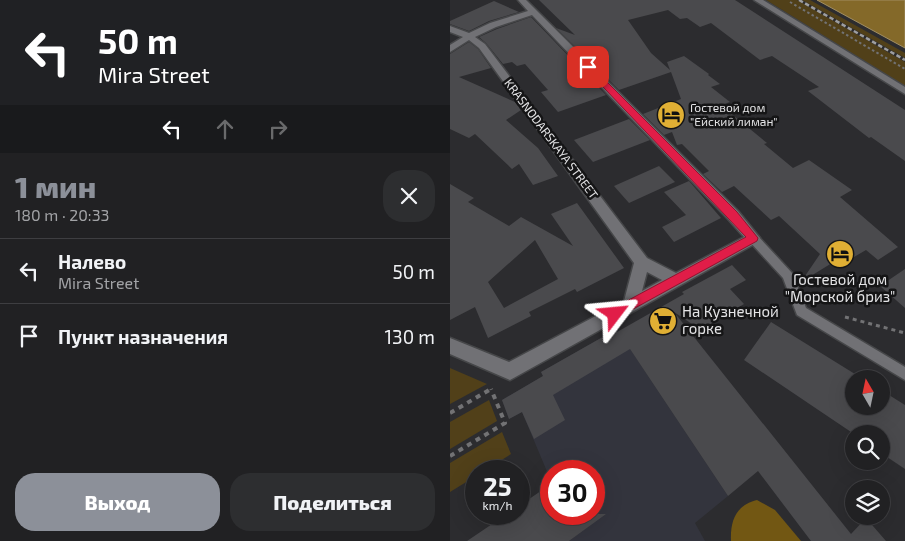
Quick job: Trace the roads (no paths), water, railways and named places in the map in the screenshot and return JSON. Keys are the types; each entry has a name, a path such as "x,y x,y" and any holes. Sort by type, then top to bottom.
{"street":[{"path":"450,346 510,371 753,238 733,215 522,0"},
{"path":"758,0 905,91"},
{"path":"450,49 469,36 499,22 533,12"},
{"name":"KRASNODARSKAYA STREET","path":"450,29 469,36 482,46 642,262 676,280"},
{"path":"632,304 642,262"}],"lane":[{"path":"753,238 788,276 801,311 905,374"}],"railway":[{"path":"799,0 905,60"}],"place":[{"name":"Гостевой дом \"Ейский лиман\"","path":"671,115"},
{"name":"Гостевой дом \"Морской бриз\"","path":"840,254"},
{"name":"На Кузнечной горке","path":"663,321"}]}
